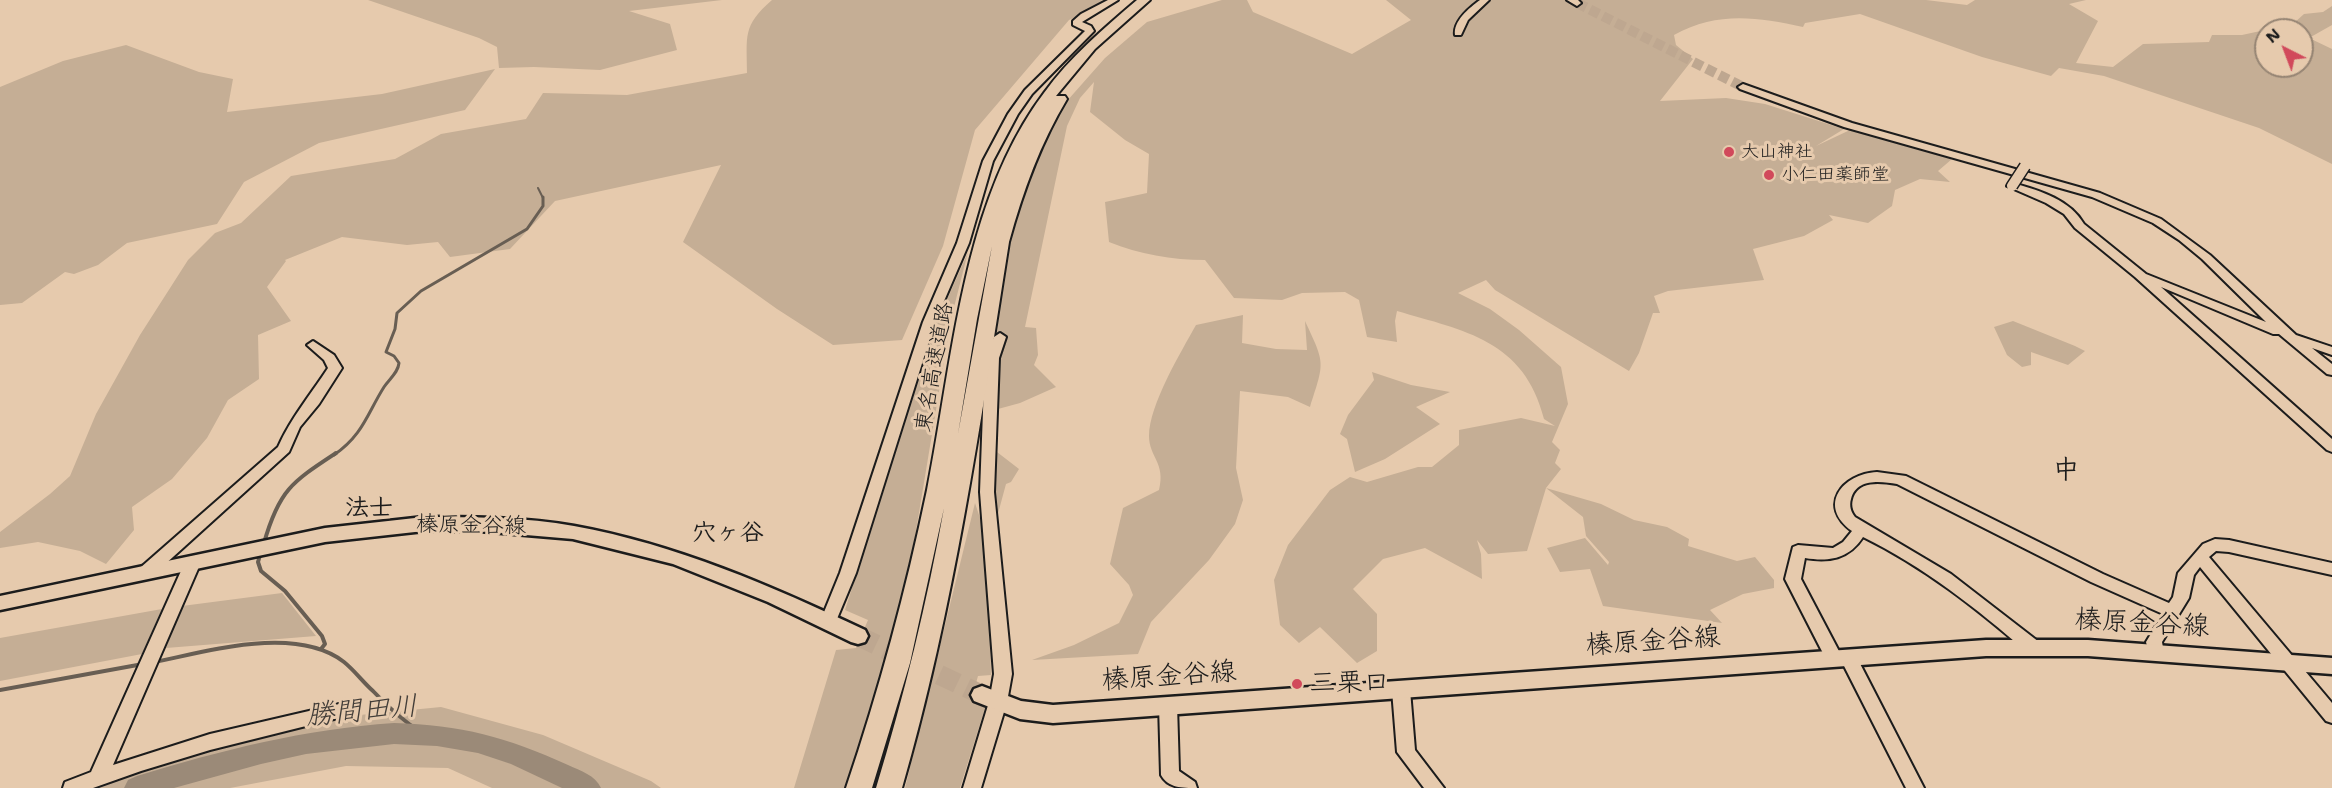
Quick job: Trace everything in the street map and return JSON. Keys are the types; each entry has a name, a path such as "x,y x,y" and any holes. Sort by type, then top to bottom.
{"highway":[{"name":"東名高速道路","path":"859,788 877,736 913,603 945,448 970,304 996,198 1012,156 1027,127 1050,92 1088,48 1144,0"},
{"name":"東名高速道路","path":"889,788 910,718 945,568 989,302 1010,209 1037,139 1065,92 1107,44 1160,0"}],"main road":[{"name":"榛原金谷線","path":"0,603 325,535 374,528 424,524 532,527 573,532 678,558 736,581 858,636"},
{"name":"榛原金谷線","path":"990,698 1020,710 1053,714 1986,648 2088,648 2332,666"}],"street":[{"path":"828,622 848,573 929,322 963,243 988,161 1028,92 1090,31 1076,23 1084,16 1114,0"},
{"path":"1458,33 1466,16 1485,0"},
{"path":"1743,87 1848,125 2070,187 2157,221 2206,257 2286,334 2332,371"},
{"path":"2025,166 2012,186 2039,195 2064,209 2078,222 2079,226 2139,274 2332,447"},
{"path":"2139,274 2332,351"},
{"path":"972,788 990,698 1003,674 987,492 992,358 1000,337"},
{"path":"146,572 284,449 294,426 314,401 334,368 329,358 313,345"},
{"path":"2033,647 1970,595 1921,561 1861,529 1846,517 1842,503 1844,494 1857,481 1874,477 1901,480 2097,578 2173,612"},
{"path":"1861,529 1850,546 1840,552 1813,554 1798,551 1793,579 1915,788"},
{"path":"2156,653 2154,642 2181,598 2186,573 2208,548 2215,545 2229,546 2332,569"},
{"path":"2201,558 2332,716"},
{"path":"98,778 193,562"},
{"path":"1401,690 1406,753 1435,788"},
{"path":"1168,705 1170,775 1188,788"},
{"path":"72,788 168,753 242,733 352,708"}],"shaded area":[{"path":"368,0 722,0 629,11 670,24 677,50 600,70 499,68 497,47 479,38"},
{"path":"772,0 1110,0 1069,20 975,130 943,246 902,340 833,345 777,309 683,242 721,165 555,201 510,249 450,257 438,242 407,245 342,237 285,260 267,287 291,321 258,335 259,379 228,400 207,438 172,479 132,507 134,530 106,564 80,551 38,542 0,548 0,532 70,476 96,414 140,335 188,260 215,233 241,223 291,176 395,159 441,134 526,119 543,93 627,95 747,73 748,32 755,17"},
{"path":"1222,0 1247,0 1253,12 1352,54 1411,20 1386,0 1926,0 1967,5 1975,0 2086,0 2069,4 2098,21 2076,63 2113,67 2143,44 2209,42 2212,35 2242,35 2254,32 2254,78 2314,78 2314,40 2332,49 2332,164 2259,128 2104,76 2059,68 2051,76 1982,57 1860,14 1805,23 1803,27 1753,19 1722,19 1690,27 1674,35 1676,45 1693,59 1660,101 1726,98 1765,104 1844,129 1816,146 1850,130 1952,159 1938,171 1950,182 1920,179 1895,190 1892,206 1868,223 1829,215 1833,220 1804,236 1753,249 1764,280 1668,291 1654,296 1660,313 1653,313 1639,353 1629,371 1495,290 1486,280 1458,293 1490,309 1519,330 1561,367 1568,404 1552,442 1560,450 1555,463 1561,469 1546,488 1527,551 1488,554 1477,540 1481,554 1482,579 1425,548 1383,559 1353,589 1377,614 1377,651 1357,663 1320,627 1299,643 1280,625 1274,580 1288,545 1330,490 1350,477 1367,482 1418,467 1432,467 1459,445 1459,430 1521,418 1555,426 1544,419 1535,392 1507,355 1468,333 1397,311 1395,321 1397,342 1367,337 1359,300 1345,292 1302,293 1282,300 1234,298 1205,260 1156,256 1109,242 1105,202 1147,193 1149,154 1125,140 1090,112 1094,82 1080,98 1067,126 1025,327 1036,328 1038,355 1034,365 1056,387 1020,403 998,409 995,351 1003,274 1025,178 1059,110 1105,58 1147,22"},
{"path":"2332,6 2332,25 2314,35 2314,18 2300,18 2304,14 2323,12"},
{"path":"126,45 199,72 233,79 227,112 382,94 495,69 465,110 319,143 244,182 217,224 127,243 98,265 74,274 65,272 22,303 0,305 0,87 63,61"},
{"path":"968,252 951,319 914,543 875,707 847,788 794,788 836,650 856,648 868,620 845,610 935,327"},
{"path":"1243,315 1242,343 1276,349 1307,350 1305,321 1321,363 1310,407 1288,397 1240,391 1236,468 1243,500 1235,524 1209,560 1151,622 1138,654 1032,660 1074,645 1119,623 1133,595 1129,585 1110,564 1123,508 1159,490 1161,481 1159,467 1149,436 1150,423 1160,394 1196,325"},
{"path":"2013,321 2085,351 2068,365 2031,352 2031,365 2022,367 2007,355 1994,327"},
{"path":"1372,372 1411,385 1450,392 1416,407 1440,424 1385,459 1355,472 1347,439 1340,434 1348,415 1374,380"},
{"path":"997,452 1019,469 1011,482 1006,484 996,521 991,477"},
{"path":"1546,488 1601,504 1634,520 1667,527 1689,539 1688,546 1737,561 1755,557 1774,580 1774,588 1743,594 1710,610 1722,623 1603,606 1590,569 1560,572 1547,548 1585,538 1608,565 1609,562 1586,536 1583,517"},
{"path":"975,503 987,539 991,675 978,676 971,701 985,708 960,788 905,788"},
{"path":"282,593 316,636 166,648 182,606"},
{"path":"162,609 142,654 0,681 0,638"},
{"path":"441,707 543,735 651,781 661,788 492,788 448,768 346,766 230,788 95,788 153,763 339,717"}],"waterway":[{"path":"538,188 543,198"},
{"path":"334,455 352,440 364,424 384,387 397,370 399,363 394,356 386,352 395,329 397,313 421,291 527,229 543,206 543,198"},
{"path":"264,543 275,511 289,489 308,472 336,453"},
{"path":"260,555 258,562 261,571 285,591 322,636 325,644 321,649"},
{"path":"155,662 226,647 277,643 302,645 324,651 344,662 390,708 422,733"},
{"path":"0,690 143,664"},
{"name":"勝間田川","path":"137,788 218,764 306,743 394,734 437,735 478,742 520,756 588,788"}],"tunnel":[{"path":"1577,3 1743,87"},
{"path":"858,636 982,695"}],"place":[{"name":"大山神社","path":"1729,152"},
{"name":"小仁田薬師堂","path":"1769,175"},
{"name":"三栗口","path":"1297,684"}],"district":[{"name":"中","path":"2066,471"},
{"name":"法士","path":"369,509"},
{"name":"穴ヶ谷","path":"728,534"}]}
